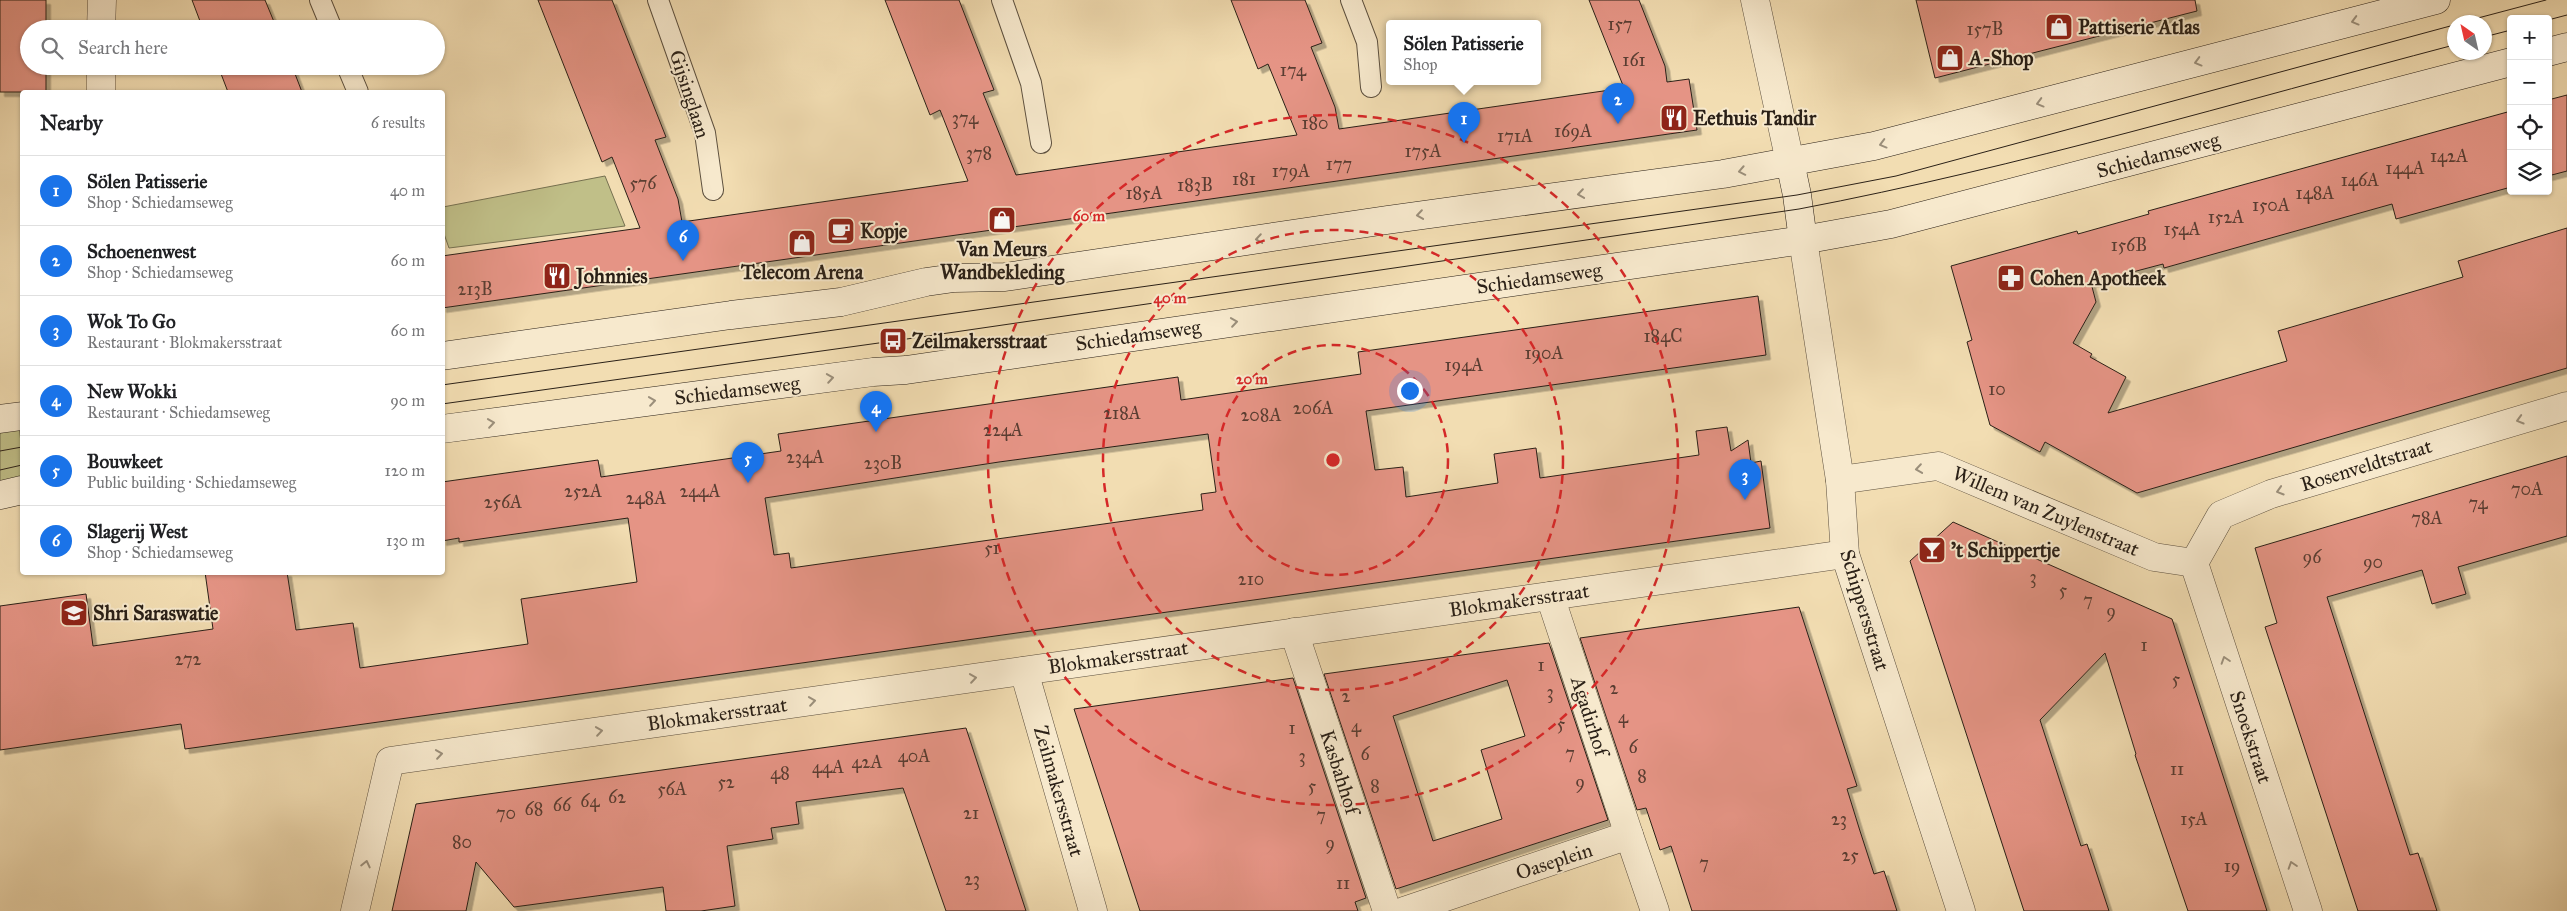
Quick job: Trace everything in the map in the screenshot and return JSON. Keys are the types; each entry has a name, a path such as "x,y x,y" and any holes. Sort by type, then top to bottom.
{"street":[{"path":"101,20 102,0"},
{"path":"1755,0 1790,162 1803,240"},
{"path":"445,356 731,314 841,302 926,282 954,278 1004,278 1387,220 1723,174 1874,146 2436,0"},
{"path":"2552,51 2567,47"},
{"name":"Schiedamseweg","path":"445,430 873,372 906,370 1803,240 1891,224 2507,63"},
{"path":"101,75 101,90"},
{"name":"Schippersstraat","path":"1803,240 1840,480 1845,554 1961,911"},
{"name":"Rosenveldtstraat","path":"2194,563 2221,515 2263,497 2567,406"},
{"name":"Willem van Zuylenstraat","path":"1840,480 1938,466 2154,556 2194,563"},
{"path":"0,495 20,490"},
{"name":"Blokmakersstraat","path":"355,911 390,761 1845,554"},
{"name":"Snoekstraat","path":"2194,563 2308,911"},
{"name":"Agadirhof","path":"1550,596 1629,836"},
{"name":"Kasbahhof","path":"1294,632 1387,911"},
{"name":"Zeilmakersstraat","path":"1024,671 1093,911"},
{"path":"1629,836 1655,911"},
{"name":"Oaseplein","path":"1404,911 1629,836"}],"lane":[{"path":"320,0 328,20"},
{"name":"Gijsinglaan","path":"658,0 705,133 713,190"},
{"path":"1002,0 1031,83 1041,143"},
{"path":"1351,0 1367,42 1371,87"},
{"path":"351,75 357,90"}],"shaded area":[{"path":"605,176 625,226 449,248 445,237 445,207"},
{"path":"19,426 20,481 0,485 0,430"}],"building":[{"path":"0,0 46,0 46,20 20,20 20,75 46,75 46,90 0,92"},
{"path":"192,0 265,0 273,20 200,20"},
{"path":"538,0 612,0 666,137 655,140 678,199 682,222 968,181 940,110 930,115 885,0 959,0 994,90 983,93 1016,175 1297,135 1268,64 1258,69 1231,0 1305,0 1322,43 1311,47 1335,107 1339,129 1624,88 1589,0 1639,0 1665,66 1667,82 1689,79 1697,130 445,308 445,256 640,228 612,157 602,162"},
{"path":"1916,0 2195,0 2197,11 1935,78"},
{"path":"221,75 295,75 301,90 227,90"},
{"path":"2567,95 2567,171 2552,175 2552,105 2552,99"},
{"path":"2507,112 2507,188 2396,219 2392,204 2164,268 2163,264 2091,283 2096,302 2073,343 2092,354 2090,357 2126,377 2108,413 2287,361 2278,331 2463,277 2458,261 2567,228 2567,368 2137,493 2045,442 2040,452 1990,425 1967,342 1972,340 1951,266 2077,231 2078,234 2149,214 2148,211"},
{"path":"1758,296 1766,355 1366,411 1375,470 1403,467 1406,497 1498,483 1494,454 1536,448 1540,478 1699,455 1696,431 1727,427 1731,451 1748,440 1751,463 1761,461 1770,528 185,749 181,724 0,750 0,606 86,594 93,646 213,629 205,575 287,575 296,630 353,623 360,668 528,644 521,599 637,582 628,518 459,542 459,538 445,540 445,482 598,460 601,477 781,451 778,434 1178,377 1181,400 1361,374 1358,352","holes":["1208,434 1216,492 1201,494 1203,510 791,568 789,553 774,555 765,498 999,462"]},
{"path":"2567,456 2567,536 2458,567 2466,594 2432,604 2422,570 2327,597 2410,855 2418,853 2437,911 2358,911 2265,627 2277,623 2255,548"},
{"path":"1953,522 2172,619 2267,911 2188,911 2135,755 2105,653 2040,720 2081,846 2087,844 2109,911 2024,911 1910,561"},
{"path":"1799,607 1857,786 1847,789 1860,831 1874,874 1884,871 1897,911 1692,911 1671,846 1660,850 1646,808 1637,810 1580,638"},
{"path":"1549,643 1608,820 1396,889 1324,674","holes":["1507,680 1525,736 1481,750 1502,819 1433,841 1393,716"]},
{"path":"1293,678 1366,898 1355,902 1358,911 1140,911 1074,709"},
{"path":"966,728 1026,911 946,911 903,788 796,802 799,824 771,828 773,839 727,846 735,906 701,911 666,911 663,887 514,907 476,862 466,911 392,911 416,804"}],"tram line":[{"path":"2489,15 2546,0"},
{"path":"2552,19 2567,15"},
{"path":"445,385 1797,195 1896,176 2447,27"},
{"path":"2492,35 2507,31"},
{"path":"445,404 893,341 1799,209 1964,174 2046,154 2447,47"},
{"path":"0,451 20,447"},
{"path":"0,470 20,465"}],"place":[{"name":"Pattiserie Atlas","path":"2059,27"},
{"name":"A-Shop","path":"1950,58"},
{"name":"Eethuis Tandir","path":"1674,118"},
{"name":"Schoenenwest","path":"1618,124"},
{"name":"Sölen Patisserie","path":"1464,143"},
{"name":"Van Meurs Wandbekleding","path":"1002,220"},
{"name":"Kopje","path":"841,231"},
{"name":"Telecom Arena","path":"802,243"},
{"name":"Slagerij West","path":"683,261"},
{"name":"Johnnies","path":"557,276"},
{"name":"Cohen Apotheek","path":"2011,278"},
{"name":"Zeilmakersstraat","path":"893,341"},
{"name":"New Wokki","path":"876,432"},
{"name":"Bouwkeet","path":"748,483"},
{"name":"Wok To Go","path":"1745,500"},
{"name":"'t Schippertje","path":"1932,550"},
{"name":"Shri Saraswatie","path":"74,613"}]}
